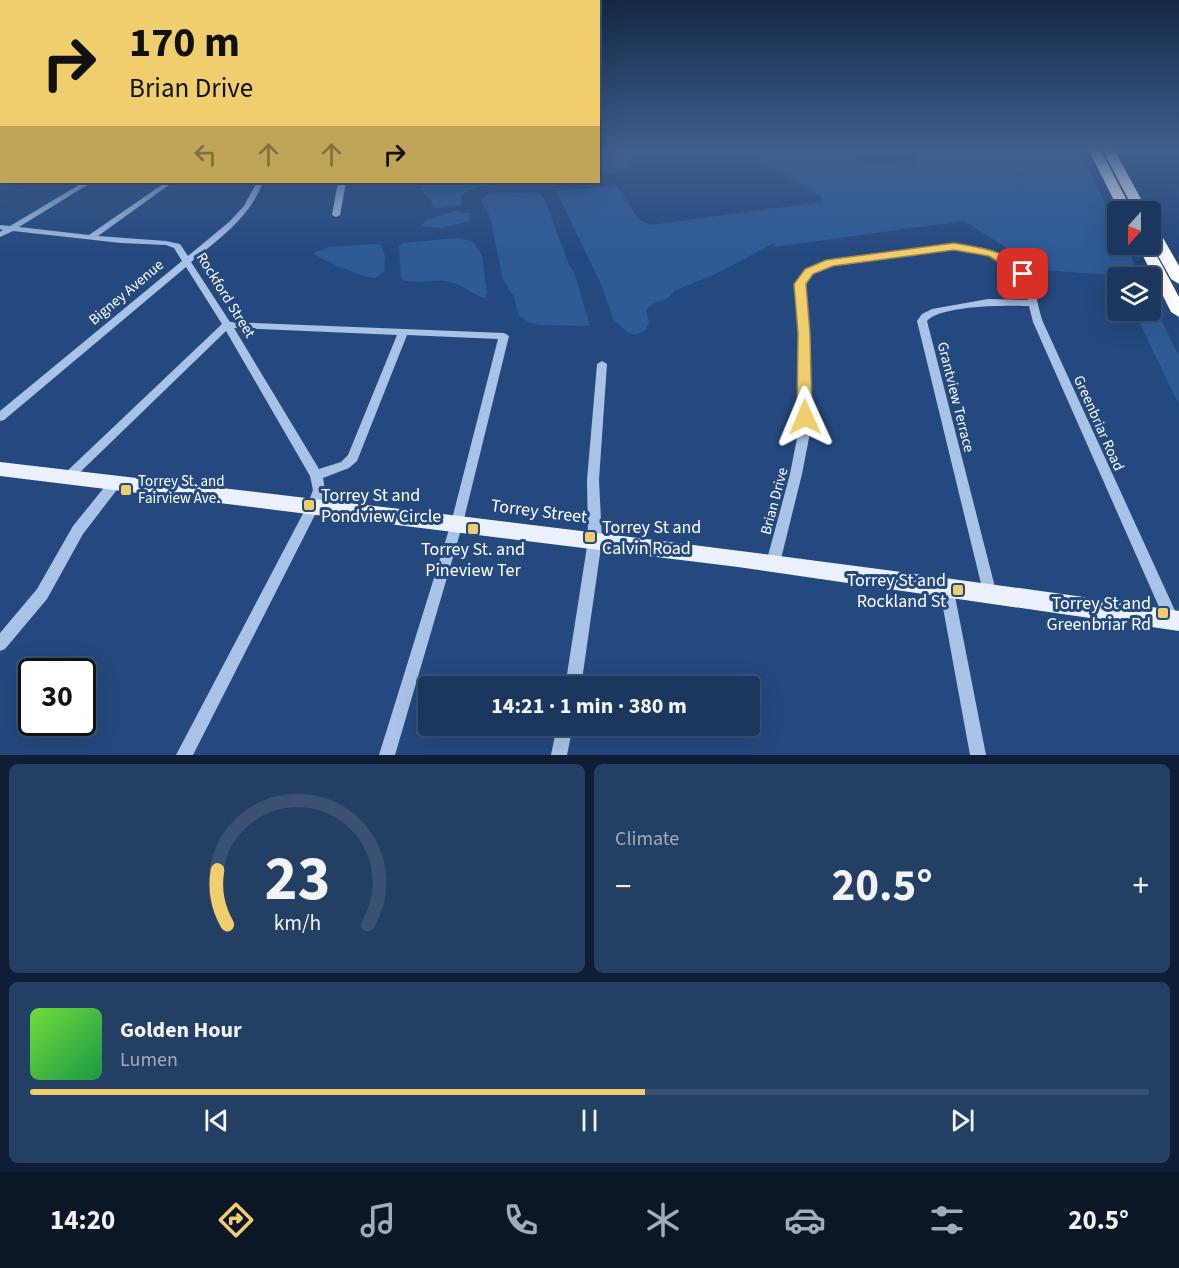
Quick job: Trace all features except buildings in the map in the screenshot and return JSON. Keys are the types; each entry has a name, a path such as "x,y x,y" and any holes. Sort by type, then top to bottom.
{"highway":[{"path":"1112,184 1121,201"},
{"path":"1127,184 1136,201"},
{"path":"1161,247 1179,279"},
{"path":"1150,255 1179,312"}],"main road":[{"name":"Torrey Street","path":"0,469 595,540 989,591 1175,620"}],"street":[{"path":"0,236 84,184"},
{"path":"91,237 167,184"},
{"name":"Bigney Avenue","path":"0,417 239,217 259,184"},
{"path":"336,215 342,184"},
{"name":"Rockford Street","path":"0,227 170,244 179,248 316,475"},
{"name":"Brian Drive","path":"773,563 804,433 804,333 800,284 804,277 817,267 830,263 939,248 959,247 988,252"},
{"name":"Greenbriar Road","path":"988,252 1005,260 1020,271 1027,282 1031,303 1175,620"},
{"name":"Grantview Terrace","path":"989,591 922,321 932,312 988,302 1031,303"},
{"path":"69,477 227,325 504,336 457,523 387,755"},
{"path":"184,755 313,507 319,490 316,475 345,465 353,458 403,332"},
{"path":"575,676 595,540 593,480 602,364"},
{"path":"0,644 42,594 78,530 115,483"},
{"path":"946,586 978,755"},
{"path":"559,755 563,736"}],"shaded area":[{"path":"420,184 525,184 477,188 461,196 462,205 437,208 433,206"},
{"path":"801,184 1096,184 1107,208 1107,255 1130,255 1136,267 1107,267 1107,275 1041,270 964,221 774,247 775,243 715,274 674,291 667,299 652,304 646,310 649,323 645,331 635,335 614,321 601,284 556,191 617,185 638,219 650,225 823,202 820,195"},
{"path":"534,192 542,195 545,200 569,265 574,272 590,326 539,325 527,322 519,316 514,297 503,280 490,217 481,200 488,194"},
{"path":"456,211 469,213 470,221 442,228 421,226 426,220"},
{"path":"455,238 473,241 482,256 487,293 485,298 452,282 411,282 401,279 399,247 402,243"},
{"path":"381,245 385,256 384,272 375,278 343,268 313,253 329,247"},
{"path":"1161,319 1179,357 1179,405 1139,321 1161,321"}],"place":[{"name":"Torrey St. and Fairview Ave.","path":"126,490"},
{"name":"Torrey St and Pondview Circle","path":"309,505"},
{"name":"Torrey St. and Pineview Ter","path":"473,529"},
{"name":"Torrey St and Calvin Road","path":"590,537"},
{"name":"Torrey St and Rockland St","path":"958,590"},
{"name":"Torrey St and Greenbriar Rd","path":"1163,613"}],"route":[{"path":"805,417 804,333 800,284 809,271 830,263 939,248 964,247 999,256 1023,274"}]}
